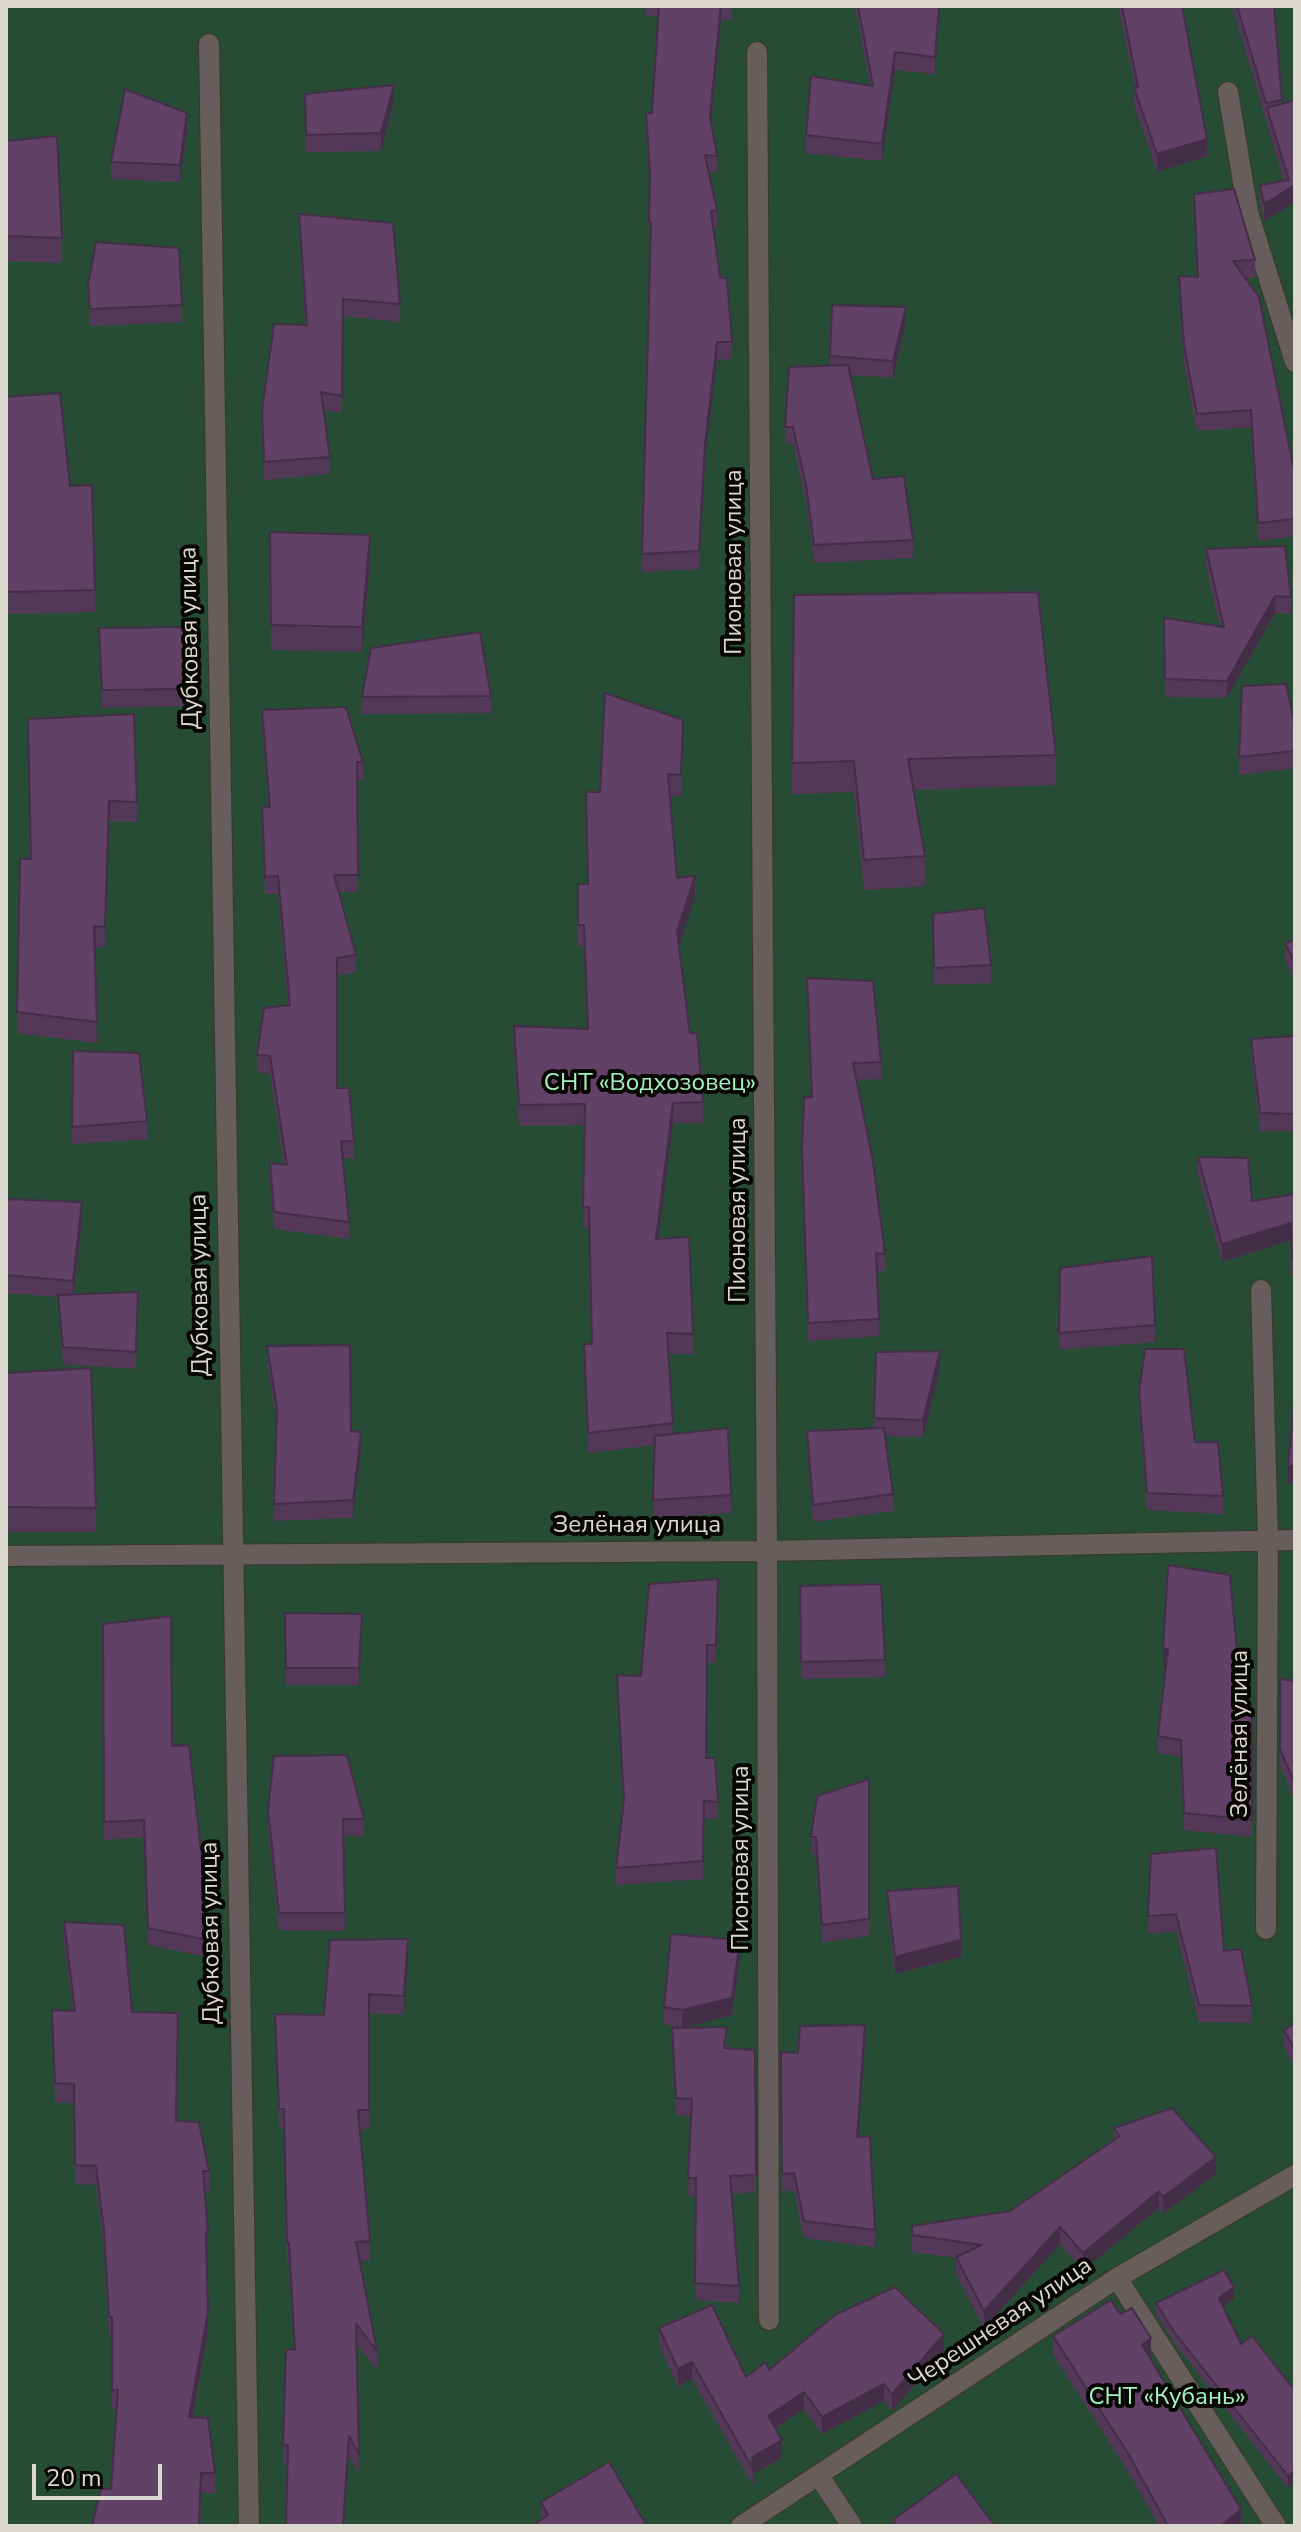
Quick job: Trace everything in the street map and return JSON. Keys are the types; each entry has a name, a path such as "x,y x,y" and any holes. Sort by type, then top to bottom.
{"street":[{"name":"Дубковая улица","path":"209,44 249,2526"},
{"name":"Пионовая улица","path":"757,52 769,2320"},
{"path":"1228,92 1248,212 1295,362"},
{"name":"Зелёная улица","path":"1261,1290 1268,1540 1266,1929"},
{"name":"Зелёная улица","path":"6,1556 767,1551 1295,1540"},
{"name":"Черешневая улица","path":"741,2526 1117,2278 1295,2175"},
{"path":"1117,2278 1276,2526"},
{"path":"819,2476 852,2526"}],"green space":[{"name":"СНТ «Водхозовец»","path":"6,6 1295,6 1295,2526 6,2526"}],"building":[{"path":"659,6 721,6 710,116 717,156 705,155 717,210 711,211 720,277 727,278 732,342 717,342 705,444 699,551 642,554 651,222 646,113 652,113"},
{"path":"858,6 939,6 935,57 895,52 882,144 806,135 811,76 873,86"},
{"path":"1122,6 1182,6 1207,139 1157,154 1134,88 1138,87"},
{"path":"1237,6 1274,6 1282,100 1266,103"},
{"path":"394,85 381,133 306,135 305,94"},
{"path":"125,89 187,113 180,165 111,162"},
{"path":"1295,100 1295,185 1264,204 1260,185 1289,180 1267,108"},
{"path":"57,136 62,238 6,236 6,141"},
{"path":"1234,189 1255,260 1233,261 1259,297 1295,475 1295,519 1258,523 1251,410 1197,414 1184,346 1179,276 1198,277 1194,194"},
{"path":"299,214 393,223 400,304 343,299 342,396 321,392 330,457 264,462 262,410 274,324 307,325"},
{"path":"96,242 179,248 182,305 90,309 88,285"},
{"path":"832,305 906,307 893,361 830,356"},
{"path":"848,365 873,479 904,476 913,540 814,545 806,485 793,427 785,427 789,367"},
{"path":"60,393 70,486 92,485 95,590 6,592 6,397"},
{"path":"270,532 370,535 362,627 271,625"},
{"path":"1285,546 1291,597 1275,596 1227,681 1165,679 1164,618 1224,627 1206,549"},
{"path":"1038,592 1056,755 908,759 925,856 864,860 854,761 792,763 794,595"},
{"path":"184,627 186,689 102,690 99,628"},
{"path":"480,632 491,696 362,697 371,648"},
{"path":"1286,684 1295,726 1295,751 1239,757 1242,686"},
{"path":"605,693 683,720 681,775 668,774 677,878 695,876 677,931 690,1033 697,1033 703,1102 673,1103 656,1239 689,1237 693,1334 667,1333 673,1423 588,1433 584,1344 592,1344 589,1207 583,1208 585,1104 519,1105 514,1026 588,1029 584,925 578,925 578,884 588,884 586,792 600,792"},
{"path":"346,707 363,762 357,762 358,875 334,875 356,955 337,958 337,1088 349,1088 354,1141 341,1141 349,1222 274,1212 270,1163 287,1165 270,1056 257,1055 264,1008 290,1005 278,876 265,877 262,807 270,807 262,710"},
{"path":"134,714 137,802 109,801 105,927 94,926 97,1022 17,1012 20,859 31,859 28,719"},
{"path":"984,908 991,965 934,968 933,914"},
{"path":"1295,940 1295,964 1285,943"},
{"path":"807,978 873,981 881,1062 853,1063 873,1161 885,1254 876,1253 879,1319 808,1323 802,1150 804,1097 812,1097"},
{"path":"1295,1036 1295,1114 1260,1113 1251,1039"},
{"path":"73,1051 139,1053 147,1121 72,1127"},
{"path":"1198,1157 1248,1158 1252,1201 1295,1194 1295,1258 1292,1258 1291,1223 1222,1244"},
{"path":"6,1199 82,1202 73,1281 6,1275"},
{"path":"1152,1256 1155,1325 1059,1333 1060,1268"},
{"path":"138,1292 136,1352 63,1347 58,1295"},
{"path":"350,1345 351,1431 361,1432 353,1500 274,1504 277,1408 267,1346"},
{"path":"1145,1349 1184,1349 1195,1442 1218,1442 1223,1496 1147,1493 1139,1391"},
{"path":"940,1351 923,1420 874,1418 876,1352"},
{"path":"91,1368 96,1508 6,1507 6,1373"},
{"path":"1295,1393 1295,1465 1288,1467"},
{"path":"728,1428 731,1495 653,1500 655,1436"},
{"path":"884,1428 893,1494 813,1505 807,1431"},
{"path":"1168,1565 1230,1575 1242,1706 1252,1706 1252,1820 1184,1813 1181,1740 1158,1736 1168,1649 1163,1650"},
{"path":"718,1579 716,1645 707,1645 706,1758 715,1758 718,1802 704,1801 703,1861 616,1868 624,1800 617,1675 641,1676 649,1584"},
{"path":"881,1584 885,1660 801,1662 800,1586"},
{"path":"285,1613 362,1614 359,1668 286,1668"},
{"path":"171,1616 172,1746 189,1745 202,1858 203,1939 148,1928 144,1820 104,1822 103,1624"},
{"path":"1280,1679 1295,1681 1295,1784 1280,1749"},
{"path":"347,1755 364,1819 343,1819 345,1913 279,1913 268,1810 274,1756"},
{"path":"869,1779 869,1919 822,1925 816,1837 811,1837 817,1796"},
{"path":"1216,1848 1224,1951 1241,1949 1252,2006 1199,2005 1176,1914 1148,1916 1151,1854"},
{"path":"958,1886 961,1940 895,1957 887,1891"},
{"path":"64,1922 124,1925 132,2012 178,2013 176,2121 199,2122 209,2171 203,2171 208,2232 208,2312 189,2417 208,2418 215,2473 201,2473 199,2526 92,2526 101,2489 111,2489 118,2390 112,2390 112,2317 109,2317 96,2166 75,2165 74,2084 55,2083 52,2010 75,2011"},
{"path":"671,1934 740,1940 732,1998 682,2010 664,2007"},
{"path":"408,1939 404,1996 369,1994 369,2110 358,2110 370,2241 356,2242 377,2351 356,2324 359,2454 349,2436 343,2526 286,2526 288,2445 283,2445 286,2349 295,2350 287,2243 284,2109 279,2109 275,2014 324,2015 330,1940"},
{"path":"1295,2023 1295,2050 1284,2030"},
{"path":"865,2025 857,2137 870,2136 875,2230 804,2221 794,2173 782,2174 781,2052 798,2053 800,2026"},
{"path":"727,2027 724,2048 755,2050 756,2175 730,2176 739,2286 695,2283 696,2178 688,2178 692,2099 676,2098 672,2028"},
{"path":"1172,2108 1216,2157 1163,2197 1159,2191 1083,2253 1060,2227 984,2311 956,2257 982,2245 912,2235 912,2226 1010,2211 1120,2136 1114,2128"},
{"path":"1224,2270 1234,2287 1219,2298 1241,2344 1252,2336 1292,2387 1295,2385 1295,2471 1288,2476 1175,2333 1156,2303"},
{"path":"895,2287 944,2334 892,2394 884,2384 822,2417 804,2392 768,2416 782,2440 752,2457 753,2469 692,2362 678,2369 659,2328 712,2305 746,2377 766,2362 769,2370 835,2315"},
{"path":"1111,2300 1120,2314 1132,2308 1151,2338 1142,2345 1241,2509 1221,2526 1168,2526 1129,2455 1053,2336"},
{"path":"609,2462 647,2526 532,2526 548,2515 541,2502"},
{"path":"956,2474 995,2526 897,2526 893,2520"}],"park label":[{"name":"СНТ «Кубань»","path":"1167,2398"}]}
